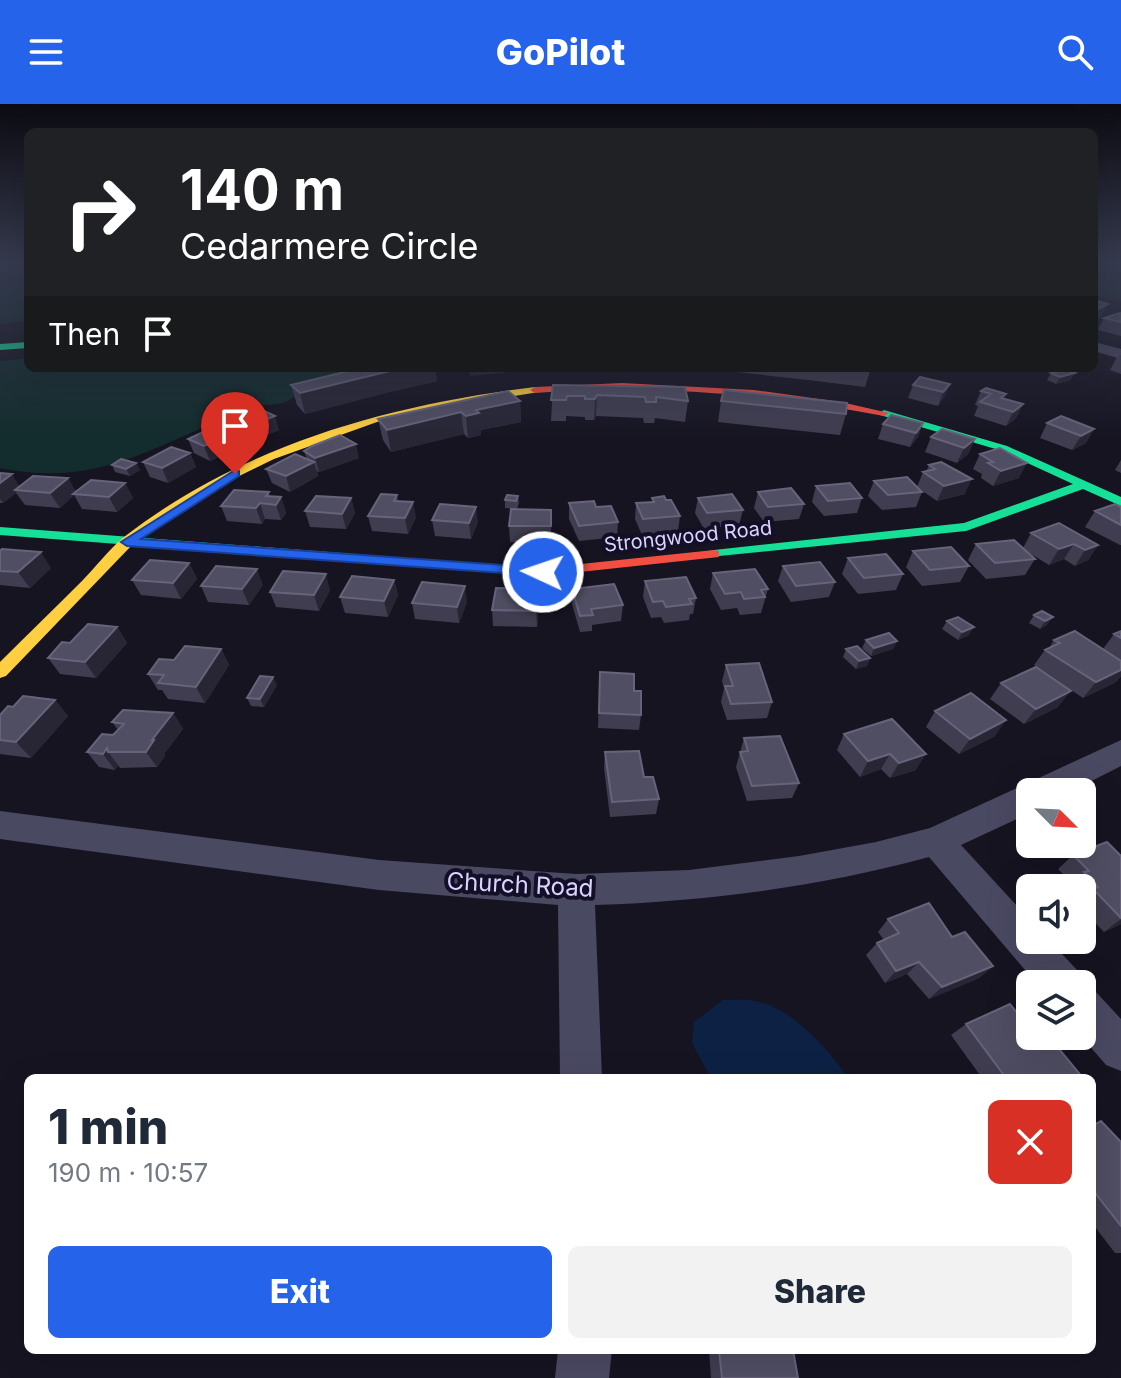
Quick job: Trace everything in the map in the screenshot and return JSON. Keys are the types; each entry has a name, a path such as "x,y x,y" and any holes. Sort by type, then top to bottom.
{"main road":[{"path":"0,331 24,328"},
{"path":"0,347 24,345"},
{"path":"0,672 127,542 215,484 331,431 442,401 547,387 626,385 723,391 857,407 938,427 1001,447 1121,502"},
{"name":"Strongwood Road","path":"0,531 543,572 951,530 990,521 1085,484"}],"street":[{"path":"1098,347 1121,354"},
{"path":"1069,778 1121,752"},
{"name":"Church Road","path":"0,825 379,875 576,890 689,886 799,871 936,841 1016,804"},
{"path":"936,841 1051,970"},
{"path":"576,890 581,1074"},
{"path":"1096,1022 1121,1050"},
{"path":"582,1378 585,1354"}],"green space":[{"path":"0,320 24,320 24,321 0,324"},
{"path":"24,358 24,372 382,372 297,394 279,404 246,408 123,461 53,473 0,468 0,361"}],"water":[{"path":"723,1000 755,1001 769,1005 808,1031 845,1074 709,1074 692,1043 694,1022"}],"building":[{"path":"345,372 386,372 300,393 291,385"},
{"path":"1072,372 1075,373 1060,377 1051,373"},
{"path":"920,377 950,384 943,392 913,385"},
{"path":"553,385 685,387 688,401 656,397 656,402 646,402 645,397 597,395 595,399 567,396 566,400 551,400"},
{"path":"986,388 1006,394 1001,398 1023,404 1013,412 980,402 991,394 981,391"},
{"path":"724,390 847,403 846,414 721,401"},
{"path":"508,391 520,401 476,410 479,413 466,416 461,412 387,430 378,419"},
{"path":"260,409 275,416 247,427 233,419 239,417 234,415"},
{"path":"218,414 225,417 216,421 209,418"},
{"path":"891,415 923,423 916,433 883,424"},
{"path":"1061,416 1094,429 1081,436 1047,423"},
{"path":"216,426 233,433 204,446 188,439"},
{"path":"942,429 975,439 964,448 931,437"},
{"path":"340,435 356,444 315,458 304,451 312,446"},
{"path":"171,447 190,453 162,468 143,462"},
{"path":"1000,448 1027,463 1001,471 980,454"},
{"path":"295,454 314,462 286,476 266,469"},
{"path":"121,459 136,463 126,469 112,465"},
{"path":"941,462 972,479 944,486 923,472 935,469 929,465"},
{"path":"0,473 12,474 0,483"},
{"path":"33,476 68,478 50,493 15,490"},
{"path":"907,477 922,492 888,495 874,481"},
{"path":"91,480 125,483 109,497 73,494"},
{"path":"850,483 862,498 828,501 816,486"},
{"path":"791,488 804,504 768,507 758,492"},
{"path":"234,490 269,492 266,496 281,497 276,505 260,503 256,508 221,506"},
{"path":"381,494 397,495 394,501 413,502 405,518 368,516"},
{"path":"732,494 743,510 707,513 698,498"},
{"path":"507,495 518,496 516,501 505,500"},
{"path":"316,496 351,498 342,514 305,511"},
{"path":"664,496 666,500 671,500 680,516 643,519 636,503 654,502 652,498"},
{"path":"594,501 596,507 611,506 618,522 579,526 569,503"},
{"path":"440,504 476,507 469,523 432,520"},
{"path":"1115,504 1121,507 1121,525 1095,511"},
{"path":"511,509 551,510 551,526 509,526"},
{"path":"1059,523 1098,545 1085,550 1074,544 1059,549 1031,533"},
{"path":"1014,540 1035,559 995,563 976,544"},
{"path":"951,547 969,566 930,570 913,551"},
{"path":"2,549 41,552 18,572 0,571"},
{"path":"886,554 903,574 864,578 848,558"},
{"path":"150,560 189,563 173,583 132,580"},
{"path":"820,562 835,582 796,586 783,566"},
{"path":"216,566 257,569 242,589 201,586"},
{"path":"755,569 768,589 761,590 765,597 744,599 741,592 725,594 713,573"},
{"path":"283,571 326,574 314,595 270,592"},
{"path":"352,576 394,580 384,601 340,597"},
{"path":"686,577 696,598 689,599 692,604 666,607 663,601 653,602 645,581"},
{"path":"422,582 465,586 457,607 412,603"},
{"path":"614,584 623,605 591,609 593,615 580,616 572,589"},
{"path":"496,588 538,589 536,611 492,610"},
{"path":"1042,611 1053,617 1045,621 1034,615"},
{"path":"958,617 974,627 962,632 947,621"},
{"path":"88,624 117,627 85,662 48,658 62,642 70,643"},
{"path":"1075,631 1121,661 1121,670 1096,682 1045,650 1060,643 1054,640"},
{"path":"889,633 897,641 874,648 866,640"},
{"path":"185,646 221,649 196,687 158,683 164,675 148,674 159,659 174,660"},
{"path":"857,646 870,658 859,661 846,649"},
{"path":"759,663 772,702 731,704 725,686 733,686 726,665"},
{"path":"1036,667 1071,691 1036,709 1001,683"},
{"path":"600,672 634,674 634,691 641,691 641,715 599,713"},
{"path":"260,676 273,677 260,699 247,698"},
{"path":"971,693 1006,720 970,739 935,711"},
{"path":"23,696 55,700 16,742 0,740 0,715"},
{"path":"123,710 173,713 146,752 108,752 107,748 103,754 87,752 102,734 113,735 124,724 112,722"},
{"path":"892,719 926,754 899,763 890,754 868,761 844,734"},
{"path":"780,736 799,783 752,786 740,752 748,751 744,738"},
{"path":"639,751 644,777 653,777 659,799 612,802 605,752"},
{"path":"1107,842 1121,856 1121,918 1096,892 1096,874 1086,874 1084,872 1089,871 1076,858 1096,858 1096,846"},
{"path":"929,903 952,937 965,932 993,966 942,987 919,962 896,971 877,943 899,933 888,919"},
{"path":"1010,1004 1016,1012 1016,1050 1060,1050 1080,1074 1003,1074 966,1024"},
{"path":"1101,1121 1121,1142 1121,1226 1096,1194 1096,1124"},
{"path":"719,1354 794,1354 798,1378 722,1378"}],"traffic: fast":[{"path":"0,347 24,345"},
{"path":"884,413 1003,448 1121,502"},
{"path":"714,554 966,527 1085,484"},
{"path":"0,531 420,563"}],"traffic: slow":[{"path":"0,672 128,541 220,481 270,456 373,420 426,407 535,390"}],"traffic: jam":[{"path":"535,390 666,386 798,398 884,413"},
{"path":"420,563 543,572 714,554"}],"route":[{"path":"235,474 127,542 543,572"}]}
